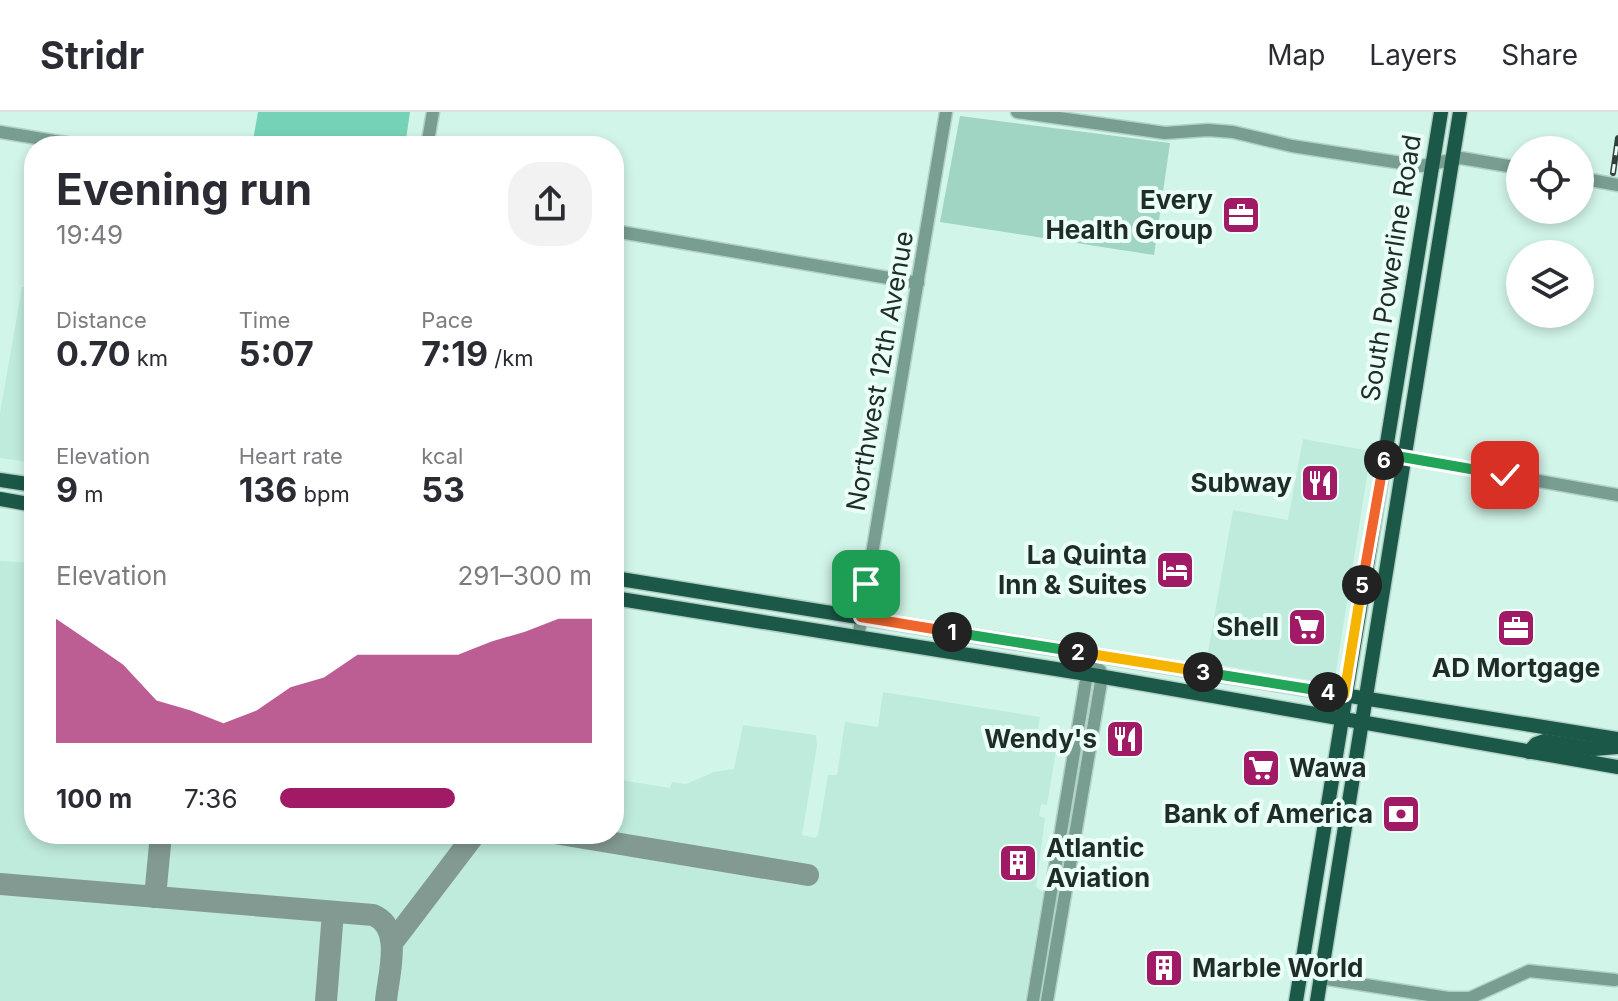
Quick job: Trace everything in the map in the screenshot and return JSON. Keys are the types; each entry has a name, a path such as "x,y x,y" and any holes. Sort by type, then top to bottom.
{"main road":[{"name":"South Powerline Road","path":"1296,1001 1441,112"},
{"name":"South Powerline Road","path":"1317,1001 1460,112"},
{"path":"0,480 24,484"},
{"path":"0,499 24,503"},
{"path":"624,580 1618,739"},
{"path":"624,600 1094,675 1618,767"},
{"path":"1529,752 1544,741 1594,749 1618,747"},
{"path":"1310,915 1326,949"}],"street":[{"path":"429,136 433,112"},
{"name":"Northwest 12th Avenue","path":"858,638 946,112"},
{"path":"1017,112 1165,133 1233,132 1292,146 1421,166 1461,158 1506,166"},
{"path":"0,132 24,136"},
{"path":"1594,181 1618,185"},
{"path":"624,233 918,283"},
{"path":"1385,454 1618,495"},
{"path":"1047,1001 1067,883 1096,655"},
{"path":"1033,1001 1053,881 1094,675"},
{"path":"1053,881 1067,883"},
{"path":"1321,978 1448,998 1470,998 1529,971 1615,980"}],"shaded area":[{"path":"960,116 1170,143 1154,255 940,222"},
{"path":"24,287 24,462 0,458 0,413"},
{"path":"1303,439 1371,451 1334,684 1206,663 1233,510 1288,520"},
{"path":"0,561 24,562 24,844 624,844 624,781 670,788 672,782 686,784 714,772 734,769 743,725 816,735 817,746 802,835 815,838 828,775 837,775 845,722 878,727 883,692 1040,717 1036,742 1057,745 1047,805 1041,804 1039,816 1045,818 1036,887 1043,892 1025,1001 0,1001"}],"green space":[{"path":"258,112 410,112 406,136 254,136"}],"taxiway":[{"path":"155,897 160,844"},
{"path":"392,943 467,844"},
{"path":"620,844 808,875"},
{"path":"0,884 373,915 383,921 391,941 386,1001"},
{"path":"326,1001 333,912"}],"railway":[{"path":"1613,173 1618,138"}],"place":[{"name":"Every Health Group","path":"1241,215"},
{"name":"Subway","path":"1320,483"},
{"name":"La Quinta Inn & Suites","path":"1175,570"},
{"name":"Shell","path":"1307,627"},
{"name":"AD Mortgage","path":"1516,628"},
{"name":"Wendy's","path":"1125,739"},
{"name":"Wawa","path":"1261,768"},
{"name":"Bank of America","path":"1401,814"},
{"name":"Atlantic Aviation","path":"1018,863"},
{"name":"Marble World","path":"1164,968"}],"route":[{"path":"866,584 861,617 1344,695 1385,454 1505,475"}]}
